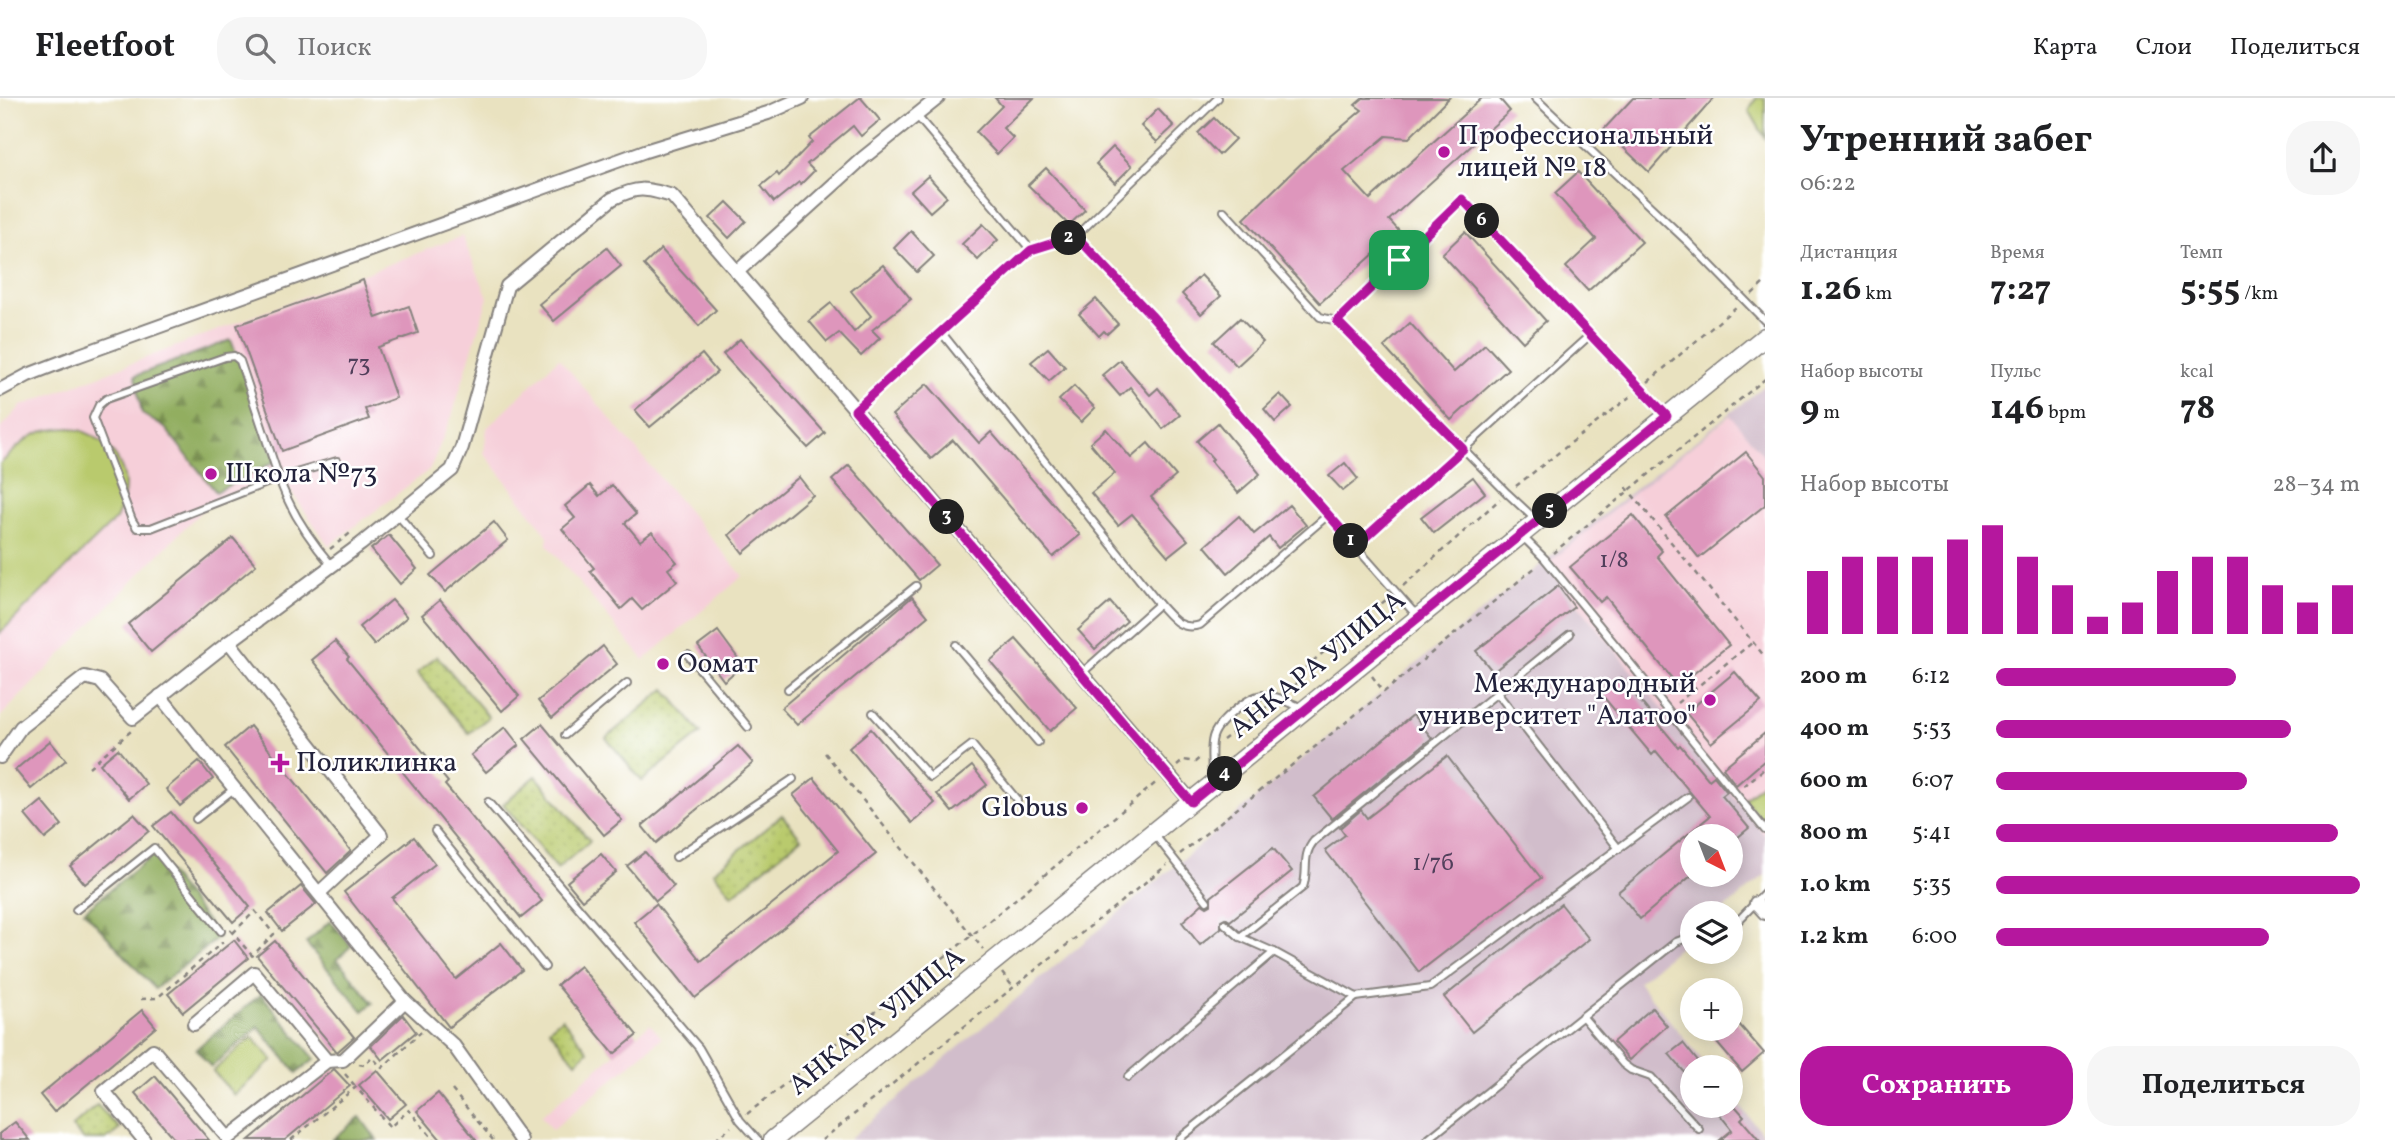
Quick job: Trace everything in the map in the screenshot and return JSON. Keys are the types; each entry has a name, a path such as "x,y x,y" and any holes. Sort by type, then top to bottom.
{"main road":[{"name":"АНКАРА УЛИЦА","path":"773,1140 1667,416 1763,343"}],"street":[{"path":"0,390 28,375 90,351 645,151 768,113 802,98"},
{"path":"737,272 863,158 938,98"},
{"path":"0,757 21,727 85,677 100,681 133,718 229,642 332,566 452,470 463,447 507,286 612,199 630,190 644,188 672,196 1082,673 1197,797"},
{"path":"229,642 381,835 319,893"},
{"path":"160,696 319,893 403,1004 454,1046 521,1140"},
{"path":"1761,898 1765,913"},
{"path":"194,1024 254,973 333,1060"},
{"path":"144,1140 104,1091 153,1051 228,1138 333,1060 343,1060 403,1004"}],"lane":[{"path":"1217,98 1076,236 1151,315 1418,618"},
{"path":"1535,98 1688,242 1765,321"},
{"path":"855,410 1031,250 918,116"},
{"path":"1337,321 1462,199 1667,416"},
{"path":"1223,211 1320,317 1337,321 1538,521"},
{"path":"941,332 1159,604 1180,626 1190,628 1200,625 1328,515"},
{"path":"1356,546 1590,335"},
{"path":"332,566 307,537 279,478 240,361 234,356 106,399 99,405 93,418 137,528 150,528 279,478 337,461"},
{"path":"397,514 433,556"},
{"path":"1521,534 1545,559 1765,830"},
{"path":"788,689 916,586"},
{"path":"1082,673 1159,604"},
{"path":"1240,937 1303,887 1305,856 1314,841 1570,634"},
{"path":"956,645 1038,742"},
{"path":"688,655 748,727"},
{"path":"565,735 627,683"},
{"path":"1498,694 1619,849"},
{"path":"1197,797 1212,772 1213,738 1218,727 1247,701 1261,695 1305,709"},
{"path":"873,713 930,777 972,746 1017,800"},
{"path":"676,857 793,779"},
{"path":"196,819 235,788"},
{"path":"1179,1139 1356,997 1436,984 1688,797"},
{"path":"488,802 699,1048 740,1120 758,1140"},
{"path":"435,831 545,967"},
{"path":"1153,833 1207,901"},
{"path":"76,910 154,848 223,927"},
{"path":"1743,916 1761,898"},
{"path":"1225,924 1240,937 1274,952 1356,997"},
{"path":"1427,1140 1680,940"},
{"path":"1128,1077 1274,952"},
{"path":"1582,1016 1623,1065 1651,1077 1699,1129"}],"path":[{"path":"1031,250 1076,236"},
{"path":"822,1140 1384,692 1765,379"},
{"path":"1626,487 1765,657"},
{"path":"1669,710 1753,642"},
{"path":"89,767 139,725"},
{"path":"825,753 1013,987"},
{"path":"1735,793 1765,768"},
{"path":"223,927 233,933 253,956 274,934 255,911 233,933"},
{"path":"141,999 157,998 223,942"},
{"path":"333,1060 364,1065 372,1057 382,1068 421,1033 403,1004"},
{"path":"333,1060 390,1127 409,1110 434,1140"},
{"path":"291,1140 356,1087"},
{"path":"452,1090 494,1140"}],"shaded area":[{"name":"Школа №73","path":"462,236 488,297 452,416 430,469 329,546 283,480 208,504 0,717 0,429 21,406"},
{"path":"559,358 743,576 644,660 547,545 548,536 484,453 487,428"},
{"path":"1765,385 1765,457 1730,415 1546,565 1765,836 1765,875 1734,901 1680,901 1680,946 1638,982 1680,1033 1680,1041 1687,1041 1698,1055 1680,1055 1680,1118 1743,1118 1743,1110 1765,1140 848,1140 1406,672"},
{"name":"Международный университет \"Алатоо\"","path":"1731,415 1765,457 1765,836 1545,564"},
{"path":"650,1024 662,1038 552,1130 541,1116"}],"green space":[{"path":"1756,98 1765,98 1765,138 1749,110"},
{"path":"231,340 276,461 216,492 165,428 142,414 135,376"},
{"path":"71,428 91,435 115,456 124,475 125,490 121,507 116,519 0,633 0,464 31,437 47,430"},
{"path":"437,656 489,717 469,733 417,673"},
{"path":"665,689 701,733 642,781 606,738"},
{"path":"536,776 590,841 557,869 503,804"},
{"path":"1765,781 1765,825 1744,799"},
{"path":"782,815 801,838 732,895 713,872"},
{"path":"154,854 219,937 155,989 84,911"},
{"path":"330,921 351,946 337,959 373,1003 363,1011 306,943"},
{"path":"261,994 315,1059 297,1073 258,1027 211,1067 196,1049"},
{"path":"562,1018 588,1051 576,1062 549,1029"},
{"path":"252,1037 273,1060 234,1095 213,1071"},
{"path":"97,1105 120,1129 106,1140 84,1140 72,1127"},
{"path":"360,1117 377,1140 332,1140"}],"building":[{"path":"859,98 880,120 861,136 853,126 807,164 814,171 801,184 799,182 774,202 761,186 777,173 779,176 812,142 809,138"},
{"path":"995,98 1034,98 1003,128 1013,138 997,154 976,132 1002,106"},
{"path":"1363,98 1449,98 1409,138 1386,136 1344,171 1370,199 1482,98 1499,98 1510,111 1389,220 1399,231 1320,303 1244,219 1317,148 1362,110 1355,105"},
{"path":"1633,98 1714,98 1649,172 1604,129"},
{"path":"1158,109 1174,126 1157,142 1141,126"},
{"path":"1214,118 1235,139 1219,155 1198,133"},
{"path":"1113,147 1132,166 1115,183 1096,164"},
{"path":"1046,168 1085,210 1069,225 1028,185"},
{"path":"1578,172 1642,242 1588,291 1566,267 1596,239 1555,193"},
{"path":"928,176 947,197 930,212 911,191"},
{"path":"727,202 746,221 729,238 710,218"},
{"path":"983,224 998,240 978,260 962,244"},
{"path":"911,231 934,256 917,272 894,248"},
{"path":"1465,232 1546,321 1523,342 1442,254"},
{"path":"607,248 621,266 554,321 539,304"},
{"path":"661,249 716,310 699,326 644,265"},
{"path":"883,265 911,299 872,330 880,338 861,356 839,333 827,342 809,321 831,303 854,332 871,316 851,291"},
{"path":"1201,275 1221,296 1201,314 1182,294"},
{"path":"363,280 376,318 409,306 418,333 378,347 396,398 365,409 369,419 282,451 237,325"},
{"path":"1096,299 1118,324 1107,334 1104,331 1099,336 1079,314"},
{"path":"1240,318 1263,342 1237,366 1214,342"},
{"path":"1410,323 1454,372 1485,344 1508,369 1451,420 1384,347"},
{"path":"740,339 825,433 808,448 723,354"},
{"path":"1048,348 1065,367 1049,381 1031,362"},
{"path":"702,354 717,372 650,427 635,410"},
{"path":"1120,360 1150,395 1158,388 1180,415 1163,429 1130,387 1120,396 1102,375"},
{"path":"927,384 979,443 991,432 1080,535 1053,557 953,440 931,459 892,415"},
{"path":"1074,386 1095,408 1081,422 1059,400"},
{"path":"1280,394 1292,407 1275,422 1264,409"},
{"path":"1218,423 1260,474 1238,493 1197,441"},
{"path":"1106,429 1131,458 1148,443 1176,476 1151,497 1188,540 1168,556 1132,514 1118,525 1091,493 1115,473 1090,443"},
{"path":"1746,452 1765,476 1765,505 1699,558 1666,517"},
{"path":"1345,463 1358,479 1343,491 1329,476"},
{"path":"849,465 937,565 919,580 832,480"},
{"path":"799,477 813,495 743,553 729,535"},
{"path":"1473,477 1485,493 1434,533 1421,517"},
{"path":"590,485 599,496 612,485 636,514 625,523 640,541 652,532 677,562 668,569 677,581 642,610 632,599 621,609 590,571 594,568 562,529 575,518 565,506"},
{"path":"1289,505 1306,525 1278,548 1269,537 1228,573 1205,546 1239,516 1254,534"},
{"path":"1633,515 1662,551 1657,556 1729,645 1678,686 1606,597 1600,602 1570,567"},
{"path":"494,522 508,540 445,592 430,575"},
{"path":"389,535 417,569 400,584 371,549"},
{"path":"233,538 256,565 151,652 128,624"},
{"path":"1558,586 1574,607 1493,672 1476,651"},
{"path":"912,597 928,616 797,725 781,708"},
{"path":"392,600 407,617 374,645 359,627"},
{"path":"440,600 519,696 502,711 422,615"},
{"path":"1110,602 1127,621 1095,649 1078,630"},
{"path":"718,631 743,665 724,681 698,646"},
{"path":"1016,639 1077,708 1050,731 990,661"},
{"path":"335,641 448,782 445,785 542,901 521,918 312,660"},
{"path":"603,646 617,664 552,718 538,701"},
{"path":"1735,672 1761,702 1711,743 1686,713"},
{"path":"1621,678 1709,780 1714,776 1727,792 1722,796 1749,828 1743,833 1743,824 1700,824 1710,816 1656,751 1652,755 1601,694"},
{"path":"1413,715 1432,738 1332,819 1314,797"},
{"path":"542,724 622,820 604,835 524,739"},
{"path":"250,726 351,851 327,873 225,747"},
{"path":"505,727 519,745 486,772 471,755"},
{"path":"871,729 935,803 912,823 849,748"},
{"path":"1765,733 1765,760 1736,785 1723,768"},
{"path":"50,741 66,760 31,789 15,770"},
{"path":"738,746 753,763 656,843 642,826"},
{"path":"118,749 146,784 129,799 100,764"},
{"path":"1447,756 1541,878 1419,972 1325,850 1345,835 1340,828 1361,810 1367,818"},
{"path":"199,761 213,779 180,806 166,789"},
{"path":"972,766 987,785 952,812 937,794"},
{"path":"814,778 876,854 695,998 634,922 656,904 701,961 838,851 793,795"},
{"path":"42,801 62,825 45,839 25,815"},
{"path":"171,812 250,907 233,922 153,826"},
{"path":"134,814 149,831 85,884 70,866"},
{"path":"414,837 435,864 392,898 456,979 501,943 522,970 449,1027 344,892"},
{"path":"1680,841 1680,885 1640,919 1618,892"},
{"path":"1273,848 1292,871 1230,921 1225,918 1221,920 1221,928 1200,945 1182,922 1202,904 1207,907 1211,905 1211,897"},
{"path":"645,852 674,886 656,901 627,866"},
{"path":"601,854 616,872 582,900 567,882"},
{"path":"301,886 316,904 282,931 268,913"},
{"path":"1561,904 1589,939 1472,1032 1444,997"},
{"path":"234,940 248,958 183,1012 168,994"},
{"path":"275,941 354,1037 337,1052 257,956"},
{"path":"580,966 637,1035 614,1054 557,985"},
{"path":"1652,1008 1667,1026 1629,1060 1613,1042"},
{"path":"142,1010 156,1027 54,1112 40,1095"},
{"path":"403,1015 416,1032 382,1060 371,1046"},
{"path":"1743,1029 1764,1053 1743,1071 1743,1055 1727,1055 1715,1041 1743,1041"},
{"path":"1683,1043 1693,1055 1680,1055 1680,1067 1669,1054"},
{"path":"334,1069 350,1086 285,1140 249,1140"},
{"path":"377,1070 406,1104 388,1119 359,1085"},
{"path":"155,1076 209,1140 175,1140 135,1093"},
{"path":"438,1093 476,1140 441,1140 417,1111"},
{"path":"1722,1118 1742,1118 1759,1140 1720,1140 1732,1130"},
{"path":"15,1122 30,1140 0,1140 0,1133"}],"place":[{"name":"Профессиональный лицей № 18","path":"1444,152"},
{"name":"Школа №73","path":"211,474"},
{"name":"Оомат","path":"663,664"},
{"name":"Международный университет \"Алатоо\"","path":"1710,700"},
{"name":"Поликлинка","path":"280,763"},
{"name":"Globus","path":"1082,808"}],"route":[{"path":"1462,199 1667,416 1191,802 855,410 1031,250 1076,236 1151,315 1356,546 1463,449 1337,321 1399,260 1462,199"}]}
